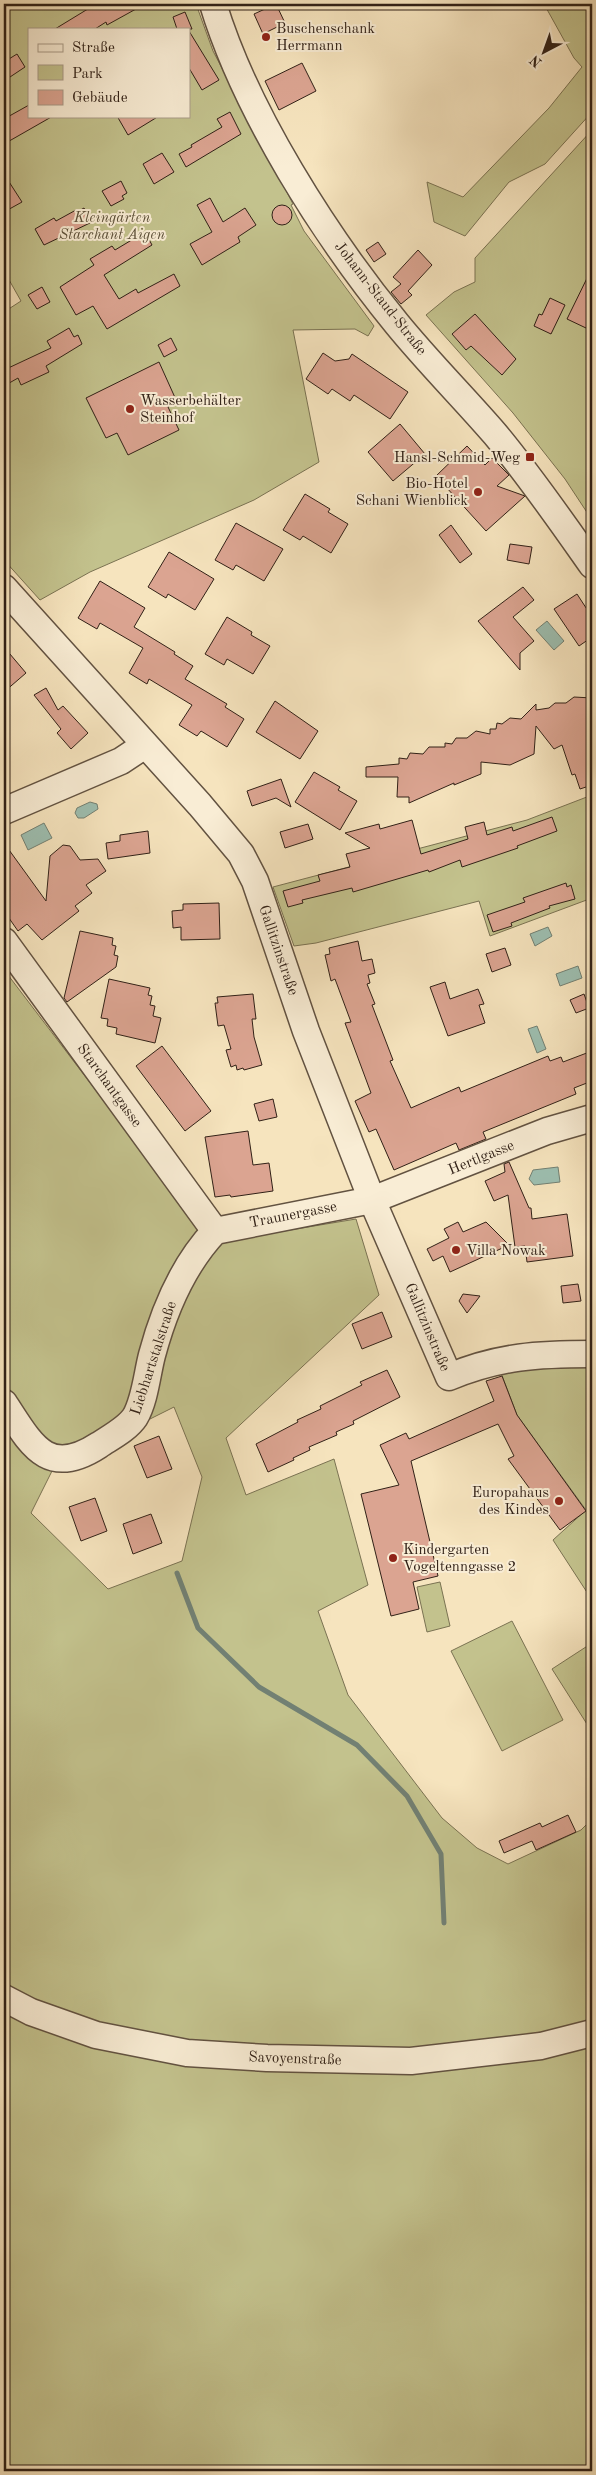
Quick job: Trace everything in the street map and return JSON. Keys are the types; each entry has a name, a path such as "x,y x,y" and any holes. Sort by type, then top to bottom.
{"street":[{"name":"Johann-Staud-Straße","path":"213,4 224,38 240,76 288,165 320,219 379,302 495,434 592,565"},
{"name":"Gallitzinstraße","path":"4,588 241,854 255,881 306,1031 372,1200 449,1377 505,1358 540,1354 592,1354"},
{"path":"4,811 121,761 145,745"},
{"name":"Starchantgasse","path":"4,941 215,1231"},
{"name":"Hertlgasse","path":"372,1200 547,1131 592,1118"},
{"name":"Traunergasse","path":"215,1231 372,1200"},
{"name":"Liebhartstalstraße","path":"4,1403 28,1440 41,1453 56,1459 77,1457 129,1424 138,1411 167,1307 203,1244 215,1231"},
{"name":"Savoyenstraße","path":"4,1998 31,2012 96,2035 187,2053 267,2058 411,2061 541,2046 592,2033"}],"green space":[{"name":"Kleingärten Starchant Aigen","path":"4,4 196,4 213,51 293,204 291,205 304,231 374,326 368,336 355,329 293,330 319,462 254,500 90,572 40,600 4,560 4,312 21,301 4,271"},
{"path":"544,4 592,4 592,112 545,164 509,182 465,236 434,222 427,182 463,197 549,108 582,67 574,58"},
{"path":"592,130 592,520 565,479 513,413 426,315 454,292 475,282 475,258"},
{"path":"592,795 592,898 490,936 479,901 316,943 294,946 273,887 527,820"},
{"path":"5,971 212,1243 356,1219 379,1295 226,1438 246,1495 334,1459 368,1585 318,1611 348,1695 442,1818 477,1848 508,1864 581,1830 592,1819 592,2471 4,2471","holes":["174,1407 202,1477 182,1561 108,1589 31,1513 54,1467"]},
{"path":"592,1362 592,1600 553,1540 586,1510 517,1415 498,1365"},
{"path":"440,1582 450,1626 427,1632 417,1587"},
{"path":"512,1621 563,1720 502,1751 451,1651"},
{"path":"592,1643 592,1732 552,1669"}],"shaded area":[{"path":"547,621 564,641 554,650 536,630"},
{"path":"90,802 97,804 98,809 84,818 78,818 75,813 77,808"},
{"path":"44,823 52,838 28,850 21,835"},
{"path":"548,927 552,936 535,946 530,934"},
{"path":"578,966 582,978 560,986 556,974"},
{"path":"537,1026 546,1049 537,1053 528,1029"},
{"path":"558,1167 560,1182 534,1185 529,1179 533,1170"}],"building":[{"path":"96,4 145,4 107,25 106,22 97,28 57,28"},
{"path":"276,4 285,23 263,34 254,14"},
{"path":"185,12 192,29 177,28 173,17"},
{"path":"190,33 219,80 202,90 190,70"},
{"path":"17,54 25,67 4,81 4,62"},
{"path":"302,63 316,91 279,110 265,81"},
{"path":"28,106 28,118 50,118 4,144 4,119"},
{"path":"230,112 241,134 186,167 179,154 222,127 217,119"},
{"path":"118,118 156,118 128,135"},
{"path":"162,153 174,172 154,184 143,164"},
{"path":"4,174 22,202 4,212"},
{"path":"121,181 127,193 122,196 124,199 111,206 102,191"},
{"path":"210,198 223,222 245,208 256,225 238,237 240,242 202,265 190,244 212,232 197,205"},
{"path":"278,205 286,205 292,211 292,219 286,225 278,225 272,219 272,211"},
{"path":"84,208 92,222 44,245 35,229 54,218 56,221 76,210 77,212"},
{"path":"145,232 152,245 104,275 119,299 136,289 138,293 174,274 180,286 107,329 93,306 76,315 60,287 94,265 90,259 112,246 115,250"},
{"path":"378,242 386,254 374,262 366,250"},
{"path":"418,250 432,265 408,291 412,295 401,304 391,292 401,284 393,277"},
{"path":"592,268 592,314 586,328 567,319"},
{"path":"42,287 50,302 37,309 28,295"},
{"path":"550,298 565,305 551,334 534,326 539,314 542,315"},
{"path":"475,314 516,359 502,375 471,346 466,350 452,334"},
{"path":"69,328 74,337 78,335 82,344 46,366 49,372 21,385 18,378 4,386 4,370 51,348 47,341"},
{"path":"171,338 177,350 164,357 158,345"},
{"path":"323,353 335,361 349,359 352,354 408,392 390,419 354,395 350,401 332,389 328,394 306,379"},
{"name":"Wasserbehälter Steinhof","path":"159,362 177,402 168,407 179,430 128,455 117,433 106,438 86,398"},
{"path":"400,424 425,454 393,481 368,452"},
{"name":"Bio-Hotel Schani Wienblick","path":"467,446 485,465 492,458 509,475 497,486 525,496 486,531 436,476"},
{"path":"305,494 330,509 328,512 348,524 331,553 303,536 300,540 283,530"},
{"path":"236,523 283,549 264,581 236,565 233,570 215,560"},
{"path":"451,525 472,554 460,563 439,535"},
{"path":"510,544 532,547 529,564 507,560"},
{"path":"169,552 214,579 195,610 168,594 166,598 148,587"},
{"path":"100,581 145,608 134,627 175,652 174,654 193,666 185,679 227,704 225,707 244,719 227,747 201,731 197,736 179,725 192,705 149,679 147,684 129,673 143,648 100,623 97,629 78,618"},
{"path":"523,587 534,600 513,617 534,641 520,653 520,670 478,621"},
{"path":"577,594 592,617 592,637 579,646 554,609"},
{"path":"227,617 252,632 251,635 270,646 253,674 227,659 224,665 205,654"},
{"path":"4,647 26,673 4,692"},
{"path":"46,688 58,710 63,706 88,733 71,749 57,733 61,729 34,695"},
{"path":"574,697 592,698 592,785 580,789 575,774 572,775 562,745 554,749 536,726 534,754 510,765 481,762 481,774 454,785 454,783 409,803 409,797 397,797 398,777 366,777 366,767 399,764 399,758 407,759 410,753 423,754 429,747 445,747 445,743 452,744 456,738 467,738 476,731 490,734 490,729 496,729 497,723 502,724 510,718 521,719 536,704 536,710 549,708 555,703 566,703"},
{"path":"275,701 318,731 300,759 256,732"},
{"path":"314,772 340,787 338,790 357,801 340,830 295,802"},
{"path":"281,779 291,807 276,798 252,806 247,791"},
{"path":"552,817 557,831 517,846 518,848 462,867 460,860 429,872 428,870 353,892 352,888 302,900 303,903 288,907 283,891 320,881 318,875 350,867 346,854 370,848 345,833 379,824 380,829 412,820 421,854 468,839 465,827 484,822 487,835 512,827 513,831"},
{"path":"308,824 313,839 285,848 280,832"},
{"path":"148,831 150,853 108,859 106,843 120,841 120,835"},
{"path":"4,843 46,901 50,856 63,845 70,846 80,860 98,859 106,871 86,885 92,893 75,906 79,911 42,940 27,924 18,931 4,911"},
{"path":"566,883 567,887 571,885 575,899 549,906 550,908 511,923 512,926 493,932 487,915 525,902 523,898"},
{"path":"219,903 220,939 181,940 181,927 173,928 172,911 183,910 183,904"},
{"path":"80,931 113,938 112,945 116,946 114,955 118,956 116,967 67,1002 64,998"},
{"path":"358,941 362,961 372,959 375,973 368,975 370,983 367,984 375,1004 372,1005 393,1060 390,1061 411,1108 459,1087 461,1092 548,1056 550,1061 561,1057 563,1062 592,1051 592,1081 574,1088 576,1094 483,1132 486,1139 459,1150 456,1143 394,1170 376,1129 369,1132 355,1101 371,1093 345,1023 351,1022 335,979 331,981 325,955 330,954 329,948"},
{"path":"505,948 511,965 492,972 486,954"},
{"path":"109,979 150,988 148,995 152,996 150,1005 155,1006 153,1016 161,1018 155,1043 116,1034 117,1028 107,1026 108,1019 101,1018"},
{"path":"445,982 450,999 478,989 484,1004 479,1005 485,1023 448,1036 430,987"},
{"path":"253,994 256,1019 252,1019 254,1037 262,1065 237,1070 236,1065 231,1067 226,1050 231,1049 224,1025 218,1026 215,1003 218,1003 217,997"},
{"path":"584,994 589,1008 576,1013 570,1000"},
{"path":"162,1046 211,1111 185,1131 136,1066"},
{"path":"273,1099 277,1117 259,1121 254,1104"},
{"path":"248,1131 253,1165 269,1163 273,1191 231,1197 230,1195 215,1197 205,1137"},
{"path":"509,1162 529,1208 531,1208 532,1219 567,1214 573,1256 527,1262 525,1246 515,1247 508,1195 494,1201 485,1181 505,1172 504,1164"},
{"name":"Villa Nowak","path":"458,1222 463,1232 486,1222 509,1245 450,1272 443,1256 433,1261 427,1249 449,1238 444,1229"},
{"path":"578,1284 581,1301 563,1303 561,1286"},
{"path":"463,1294 480,1296 467,1313 459,1301"},
{"path":"382,1312 392,1337 362,1349 352,1324"},
{"path":"387,1370 400,1397 353,1421 354,1424 336,1432 337,1435 309,1447 310,1450 293,1458 294,1460 268,1472 256,1444 298,1422 297,1420 321,1409 320,1406 362,1385 360,1382"},
{"name":"Europahaus des Kindes","path":"502,1376 517,1415 586,1511 560,1530 508,1459 514,1456 498,1424 411,1461 438,1576 413,1582 419,1609 391,1616 361,1494 399,1485 380,1445 406,1433 409,1439 494,1401 486,1381"},
{"path":"159,1436 172,1469 147,1478 134,1446"},
{"path":"95,1498 107,1531 81,1541 69,1507"},
{"path":"151,1514 162,1543 133,1554 123,1524"},
{"path":"568,1815 576,1832 536,1850 532,1841 504,1853 499,1841 540,1823 542,1827"}],"waterway":[{"path":"177,1573 198,1628 259,1687 357,1745 407,1796 441,1854 444,1923"}],"place":[{"name":"Buschenschank Herrmann","path":"266,37"},
{"name":"Wasserbehälter Steinhof","path":"130,409"},
{"name":"Hansl-Schmid-Weg","path":"530,457"},
{"name":"Bio-Hotel Schani Wienblick","path":"478,492"},
{"name":"Villa Nowak","path":"456,1250"},
{"name":"Europahaus des Kindes","path":"559,1501"},
{"name":"Kindergarten Vogeltenngasse 2","path":"393,1558"}]}
